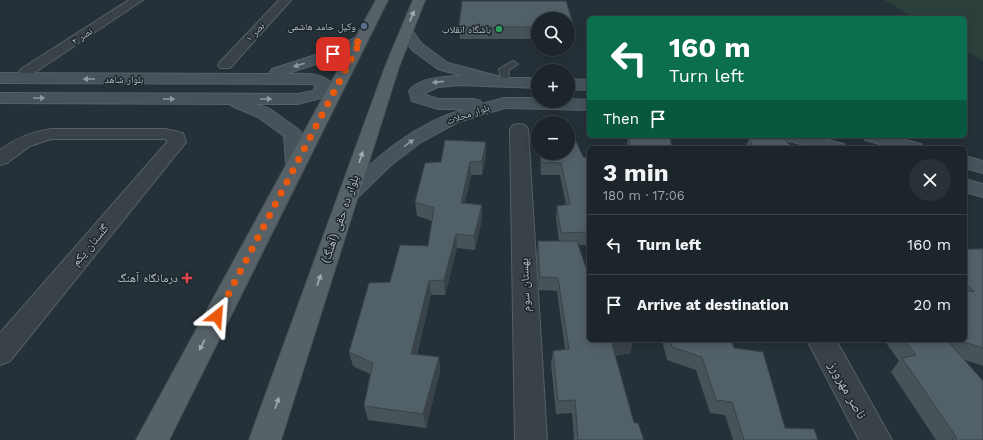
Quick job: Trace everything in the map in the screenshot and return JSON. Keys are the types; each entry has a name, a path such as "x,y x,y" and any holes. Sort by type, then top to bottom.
{"main road":[{"path":"152,440 382,0"},
{"name":"بلوار ده حقی (آهنگ)","path":"265,440 348,196 406,32 419,0"},
{"path":"406,32 417,47 443,66 505,82"},
{"path":"247,79 297,66 333,54 361,40"},
{"name":"بلوار شاهد","path":"0,78 310,79 320,81 324,84 319,94 298,99 0,98"},
{"path":"504,103 444,105 418,98 417,91 425,85 436,82 531,83"},
{"path":"575,84 587,85"},
{"path":"227,99 264,113 293,134 296,164"},
{"name":"بلوار محلات","path":"348,196 384,161 415,138 452,118 504,103 587,105"},
{"path":"799,138 829,146"},
{"path":"878,138 907,146"},
{"path":"967,163 983,167"},
{"path":"967,187 983,191"}],"street":[{"name":"نصر ۲","path":"26,72 137,0"},
{"name":"نصر ۱","path":"225,65 285,0"},
{"name":"بهستان سوم","path":"519,129 531,440"},
{"name":"گلستان یکم","path":"0,159 24,140 35,136 51,134 165,134 177,137 177,142 0,353"},
{"name":"ناصر مهرورز","path":"821,342 876,440"}],"lane":[{"path":"505,82 504,69 513,64"}],"green space":[{"path":"884,0 983,0 983,61 967,51 967,16 911,16"}],"building":[{"path":"462,1 566,1 569,12 531,12 531,27 459,27"},
{"path":"628,138 670,138 672,146 630,146"},
{"path":"749,139 784,139 791,146 753,146"},
{"path":"445,140 486,142 482,161 470,162 461,203 482,205 474,236 456,234 444,280 429,281 411,354 439,357 423,414 364,406 373,363 349,352 369,283 390,282 400,245 428,246 434,208 415,202 425,163 441,162"},
{"path":"575,141 583,157 587,158 587,232 561,233 557,206 570,204 561,163 541,162 541,160 575,160"},
{"path":"538,241 577,241 587,268 587,342 622,342 612,344 634,423 638,423 644,440 578,440 575,400 558,401 553,351 569,349 558,278 540,277"},
{"path":"967,249 983,249 983,348 964,342 967,342 967,290 974,292 967,284"},
{"path":"671,342 732,342 734,348 763,352 785,428 814,429 818,440 744,440 732,402 716,400 702,357 672,347"},
{"path":"906,342 949,342 983,381 983,440 953,440 952,438 957,438 902,358 916,355"}],"place":[{"name":"وکیل حامد هاشمی","path":"364,26"},
{"name":"باشگاه انقلاب","path":"499,29"},
{"name":"درمانگاه آهنگ","path":"187,278"}],"route":[{"path":"217,316 361,40 333,54"}]}
